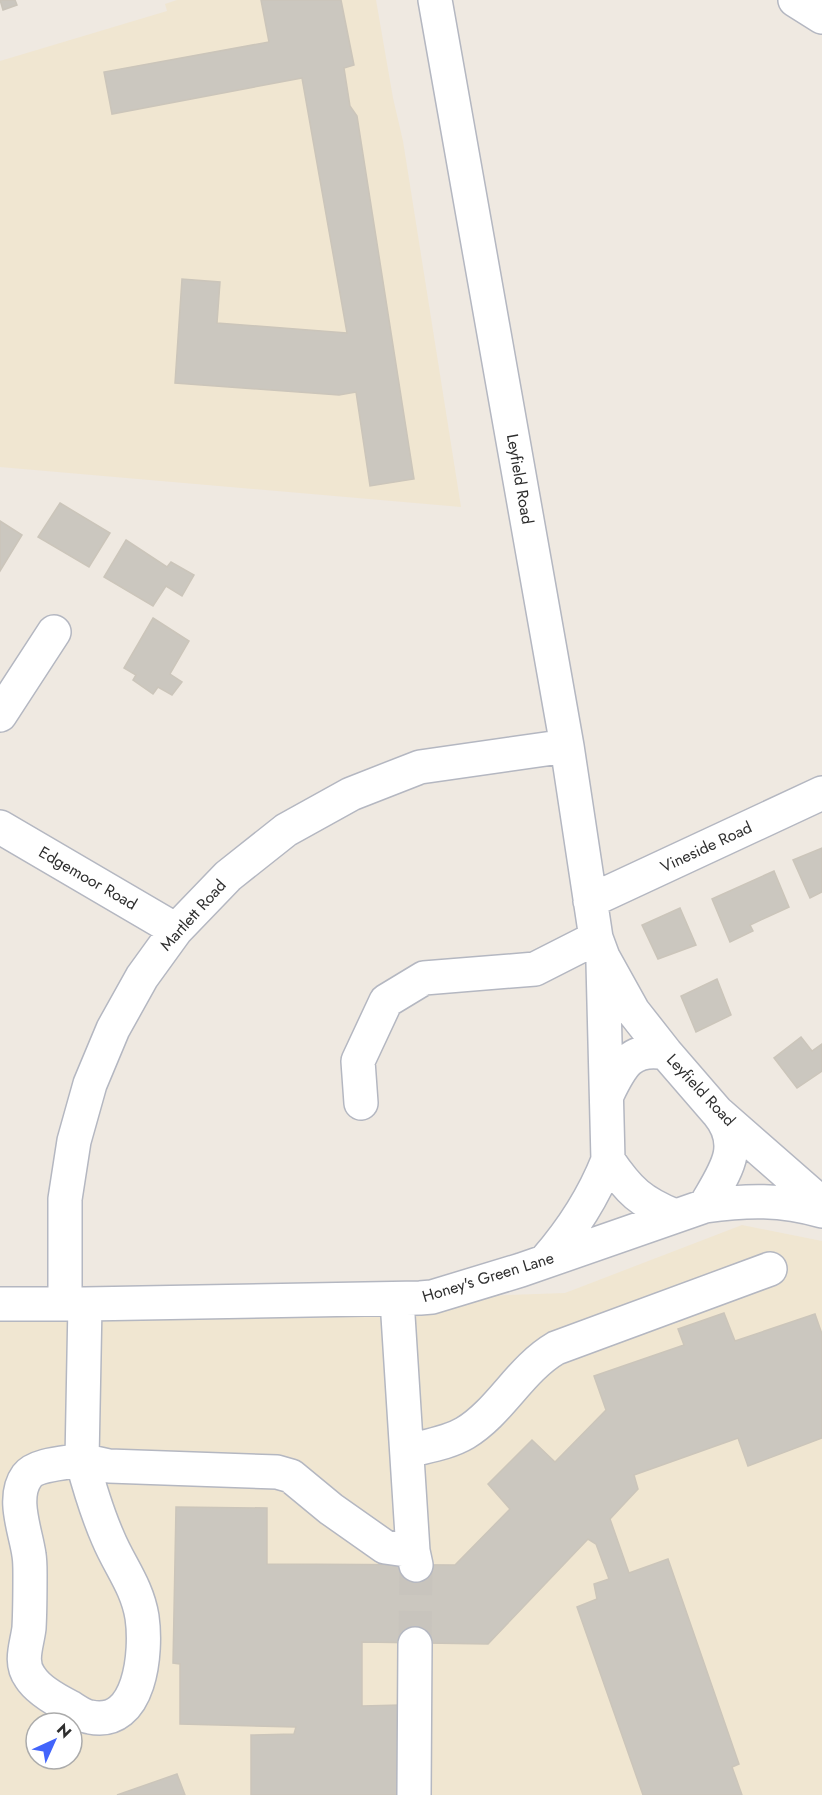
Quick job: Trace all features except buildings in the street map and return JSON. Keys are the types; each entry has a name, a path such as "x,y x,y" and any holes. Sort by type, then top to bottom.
{"street":[{"name":"Leyfield Road","path":"435,0 567,746 599,948 608,1093 608,1161"},
{"path":"795,0 822,17"},
{"path":"0,715 54,632"},
{"name":"Martlett Road","path":"82,1460 35,1468 26,1477 23,1485 20,1508 29,1556 30,1580 28,1630 24,1652 25,1668 31,1679 66,1705 89,1717 108,1717 118,1713 126,1706 134,1692 142,1660 142,1616 129,1575 108,1539 99,1516 82,1460 75,1304 64,1199 74,1141 90,1084 113,1029 141,977 176,930 228,876 286,830 351,794 420,767 567,746"},
{"name":"Vineside Road","path":"590,901 822,793"},
{"name":"Edgemoor Road","path":"0,827 176,930"},
{"name":"Leyfield Road","path":"599,948 633,1011 717,1112 822,1204"},
{"path":"360,1103 358,1061 386,1001 424,978 535,969 599,948"},
{"path":"608,1093 627,1060 646,1051 666,1053"},
{"path":"705,1206 726,1170 731,1155 729,1130 717,1112"},
{"path":"608,1161 637,1196 675,1216"},
{"path":"545,1260 583,1214 608,1161"},
{"name":"Honey's Green Lane","path":"0,1304 397,1300 432,1297 521,1270 705,1206 737,1201 770,1200 822,1211"},
{"path":"408,1451 453,1439 465,1433 539,1360 556,1348 770,1269"},
{"path":"82,1460 109,1466 277,1472 291,1476 323,1503 385,1547 415,1558 397,1300"},
{"path":"414,1795 415,1644"}],"shaded area":[{"path":"177,0 376,0 403,141 461,507 0,467 0,61 167,11 165,4"},
{"path":"742,1225 822,1241 822,1795 0,1795 0,1290 420,1298 565,1293"}],"tunnel":[{"path":"415,1644 416,1565"}]}
